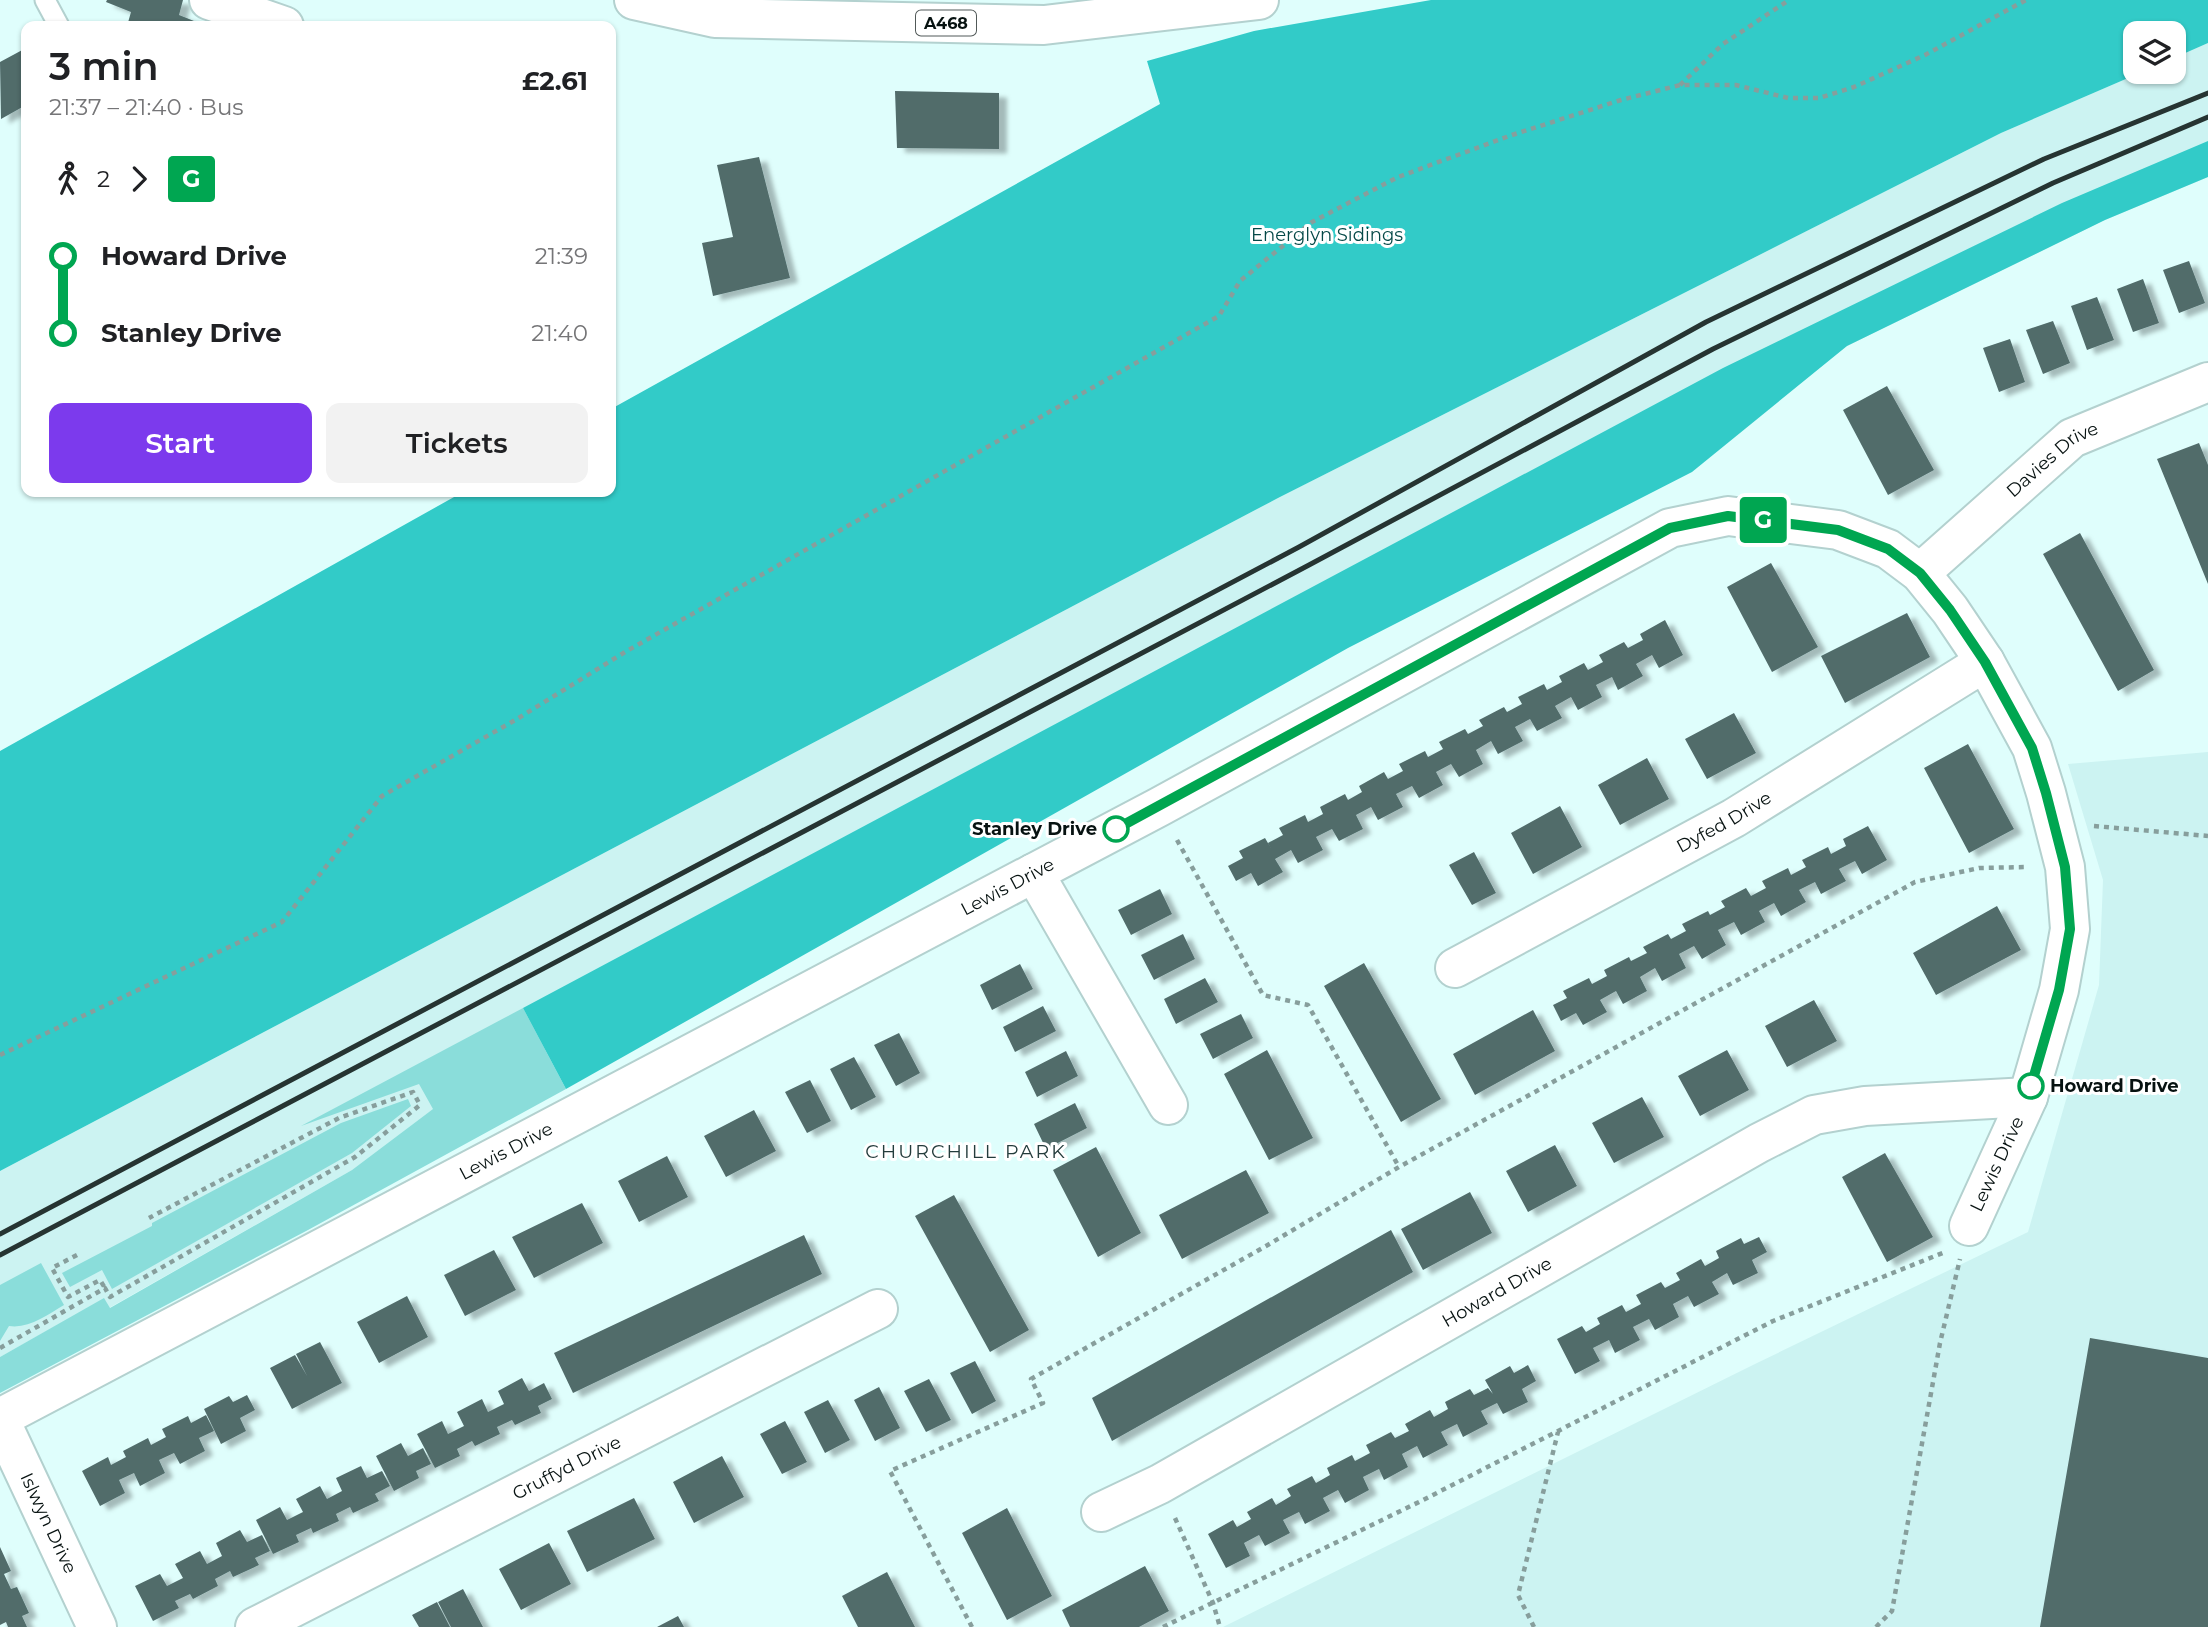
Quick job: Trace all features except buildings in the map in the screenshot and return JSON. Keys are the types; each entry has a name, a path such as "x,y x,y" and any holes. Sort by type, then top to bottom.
{"street":[{"path":"209,0 270,21"},
{"name":"A468","path":"634,0 715,18 1044,25 1259,0"},
{"name":"Davies Drive","path":"1920,573 2072,438 2208,382"},
{"name":"Lewis Drive","path":"0,1419 1159,807 1670,528 1728,516 1838,530 1888,549 1920,573 1950,610 1985,662 2032,748 2065,867 2070,929 2059,990 2028,1097 1966,1235"},
{"name":"Dyfed Drive","path":"1455,968 1734,818 1985,662"},
{"path":"1034,873 1168,1105"},
{"name":"Howard Drive","path":"1101,1511 1160,1483 1759,1143 1814,1115 1865,1106 2028,1097"},
{"name":"Gruffyd Drive","path":"255,1627 878,1309"},
{"name":"Islwyn Drive","path":"0,1419 97,1627"}],"lane":[{"path":"45,0 56,21"}],"path":[{"path":"1680,85 1723,44 1789,0"},
{"path":"0,1055 282,922 382,796 517,719 625,652 1219,316 1241,281 1264,259 1312,222 1398,177 1512,135 1621,100 1680,85 1736,85 1788,98 1819,98 1854,87 1925,55 2026,0"},
{"path":"1159,807 1263,995 1308,1005 1399,1167"},
{"path":"2054,823 2208,836"},
{"path":"972,1627 890,1471 1043,1403 1031,1379 1399,1167 1915,882 1979,868 2065,867"},
{"path":"77,1255 52,1268 68,1297 100,1280 110,1297 355,1157 420,1105 413,1092 339,1118 149,1219"},
{"path":"1163,1627 1423,1500 1773,1321 1966,1235"},
{"path":"1877,1627 1892,1611 1940,1343 1966,1235"},
{"path":"0,1348 105,1288"},
{"path":"1534,1627 1518,1595 1558,1431"},
{"path":"1160,1483 1213,1603 1220,1627"}],"shaded area":[{"path":"2208,43 2208,177 2105,220 1847,346 428,1113 352,1170 109,1308 104,1299 0,1357 0,1171 1278,498 2001,133 2123,80 2123,84 2186,84 2186,53"},
{"path":"2208,752 2208,1627 1223,1627 2028,1232 2099,985 2103,880 2068,764"},
{"path":"523,1008 566,1089 308,1230 0,1393 0,1357 104,1298 110,1308 352,1170 433,1109 419,1084 301,1126"},
{"path":"408,1099 411,1106 352,1153 112,1289 102,1270 70,1287 62,1273 341,1123"},
{"path":"41,1263 64,1305 31,1323 9,1326 0,1341 0,1285"}],"green space":[{"name":"Energlyn Sidings","path":"1431,0 2208,0 2208,43 2186,53 2186,21 2123,21 2123,80 2001,133 1278,498 0,1171 0,751 454,497 616,497 616,406 1160,104 1147,61 1254,31"},
{"path":"2208,141 2208,177 2105,220 1847,346 1692,472 1348,648 566,1089 523,1008 1723,368 2062,203"}],"railway":[{"path":"0,1234 1299,547 1706,322 2044,159 2208,93"},
{"path":"0,1255 1713,349 2053,183 2208,117"}],"bus line":[{"name":"G","path":"1116,829 1670,528 1728,516 1838,530 1888,549 1920,573 1950,610 1985,662 2032,748 2065,867 2070,929 2059,990 2031,1086"}],"place":[{"name":"Stanley Drive","path":"1116,829"},
{"name":"Howard Drive","path":"2031,1086"}],"district":[{"name":"CHURCHILL PARK","path":"966,1151"}]}
